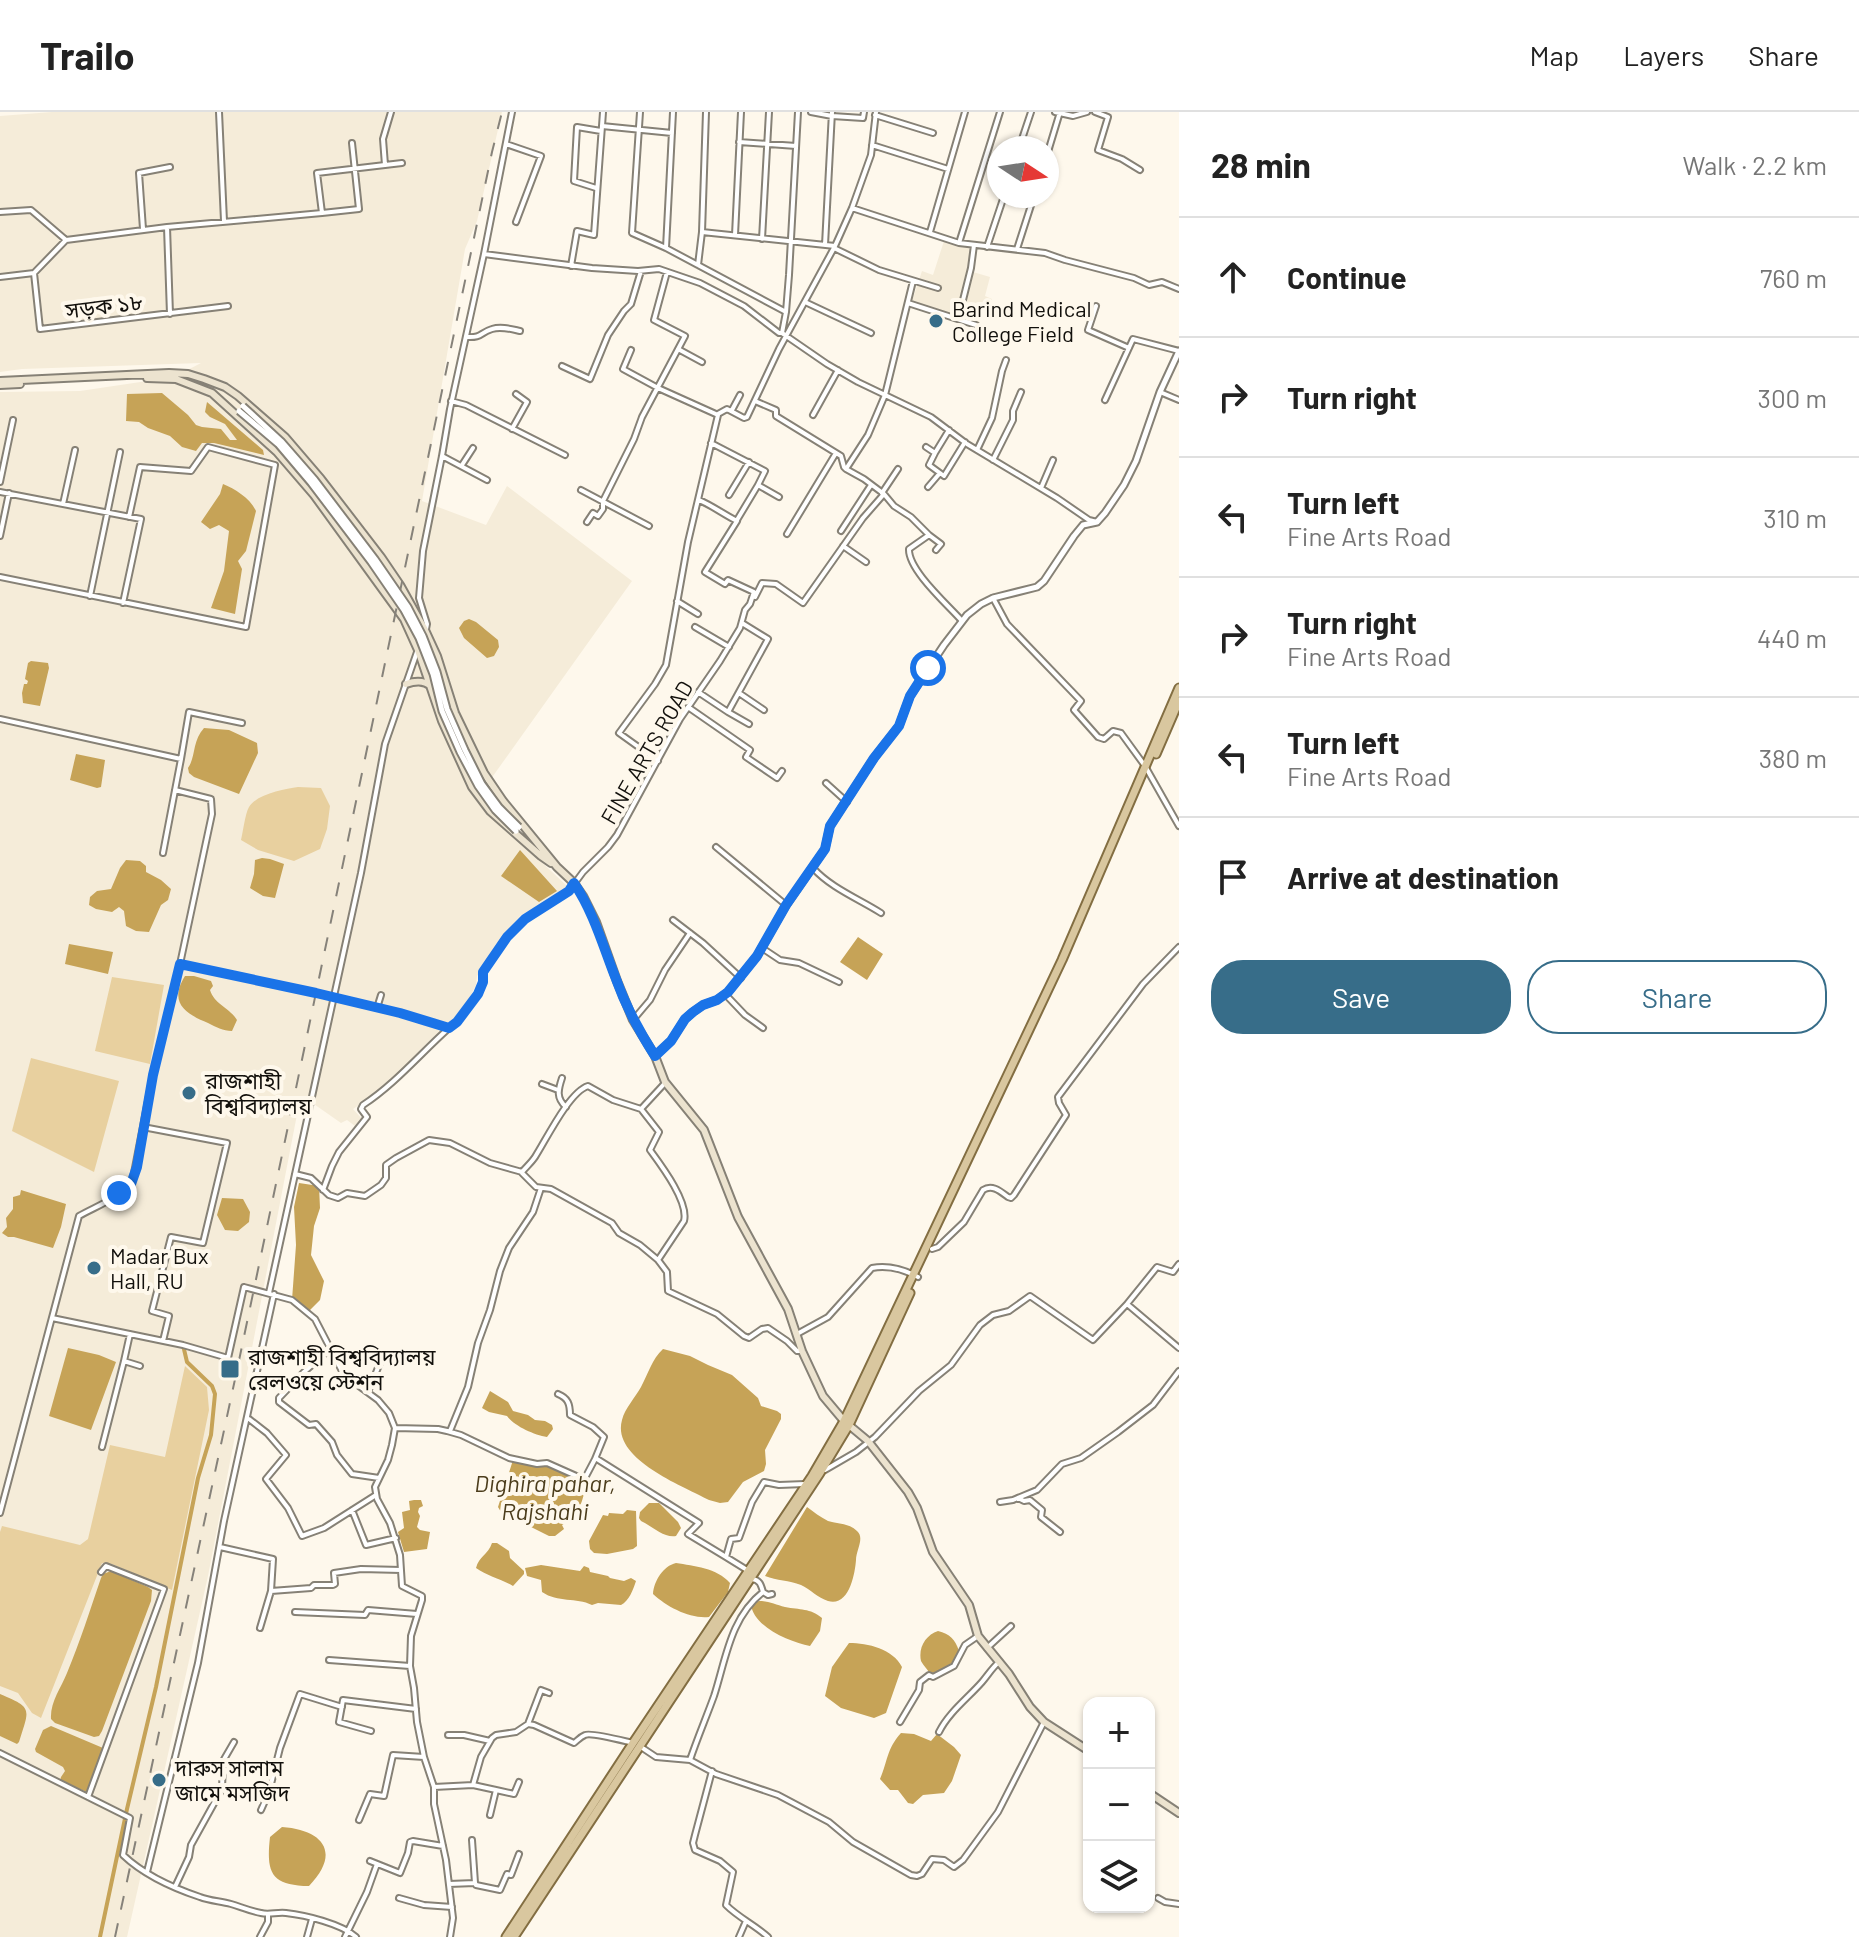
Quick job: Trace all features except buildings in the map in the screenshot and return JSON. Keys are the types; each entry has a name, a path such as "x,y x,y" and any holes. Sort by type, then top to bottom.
{"main road":[{"path":"0,383 188,374 225,387 238,396 285,437 321,479 381,557 425,630 437,656 455,713 484,773 533,838 574,883 596,922 633,1020 655,1056 665,1082 704,1130 738,1217 788,1309 802,1351 823,1396 846,1423 868,1441 908,1492 933,1552 969,1605 978,1636 1009,1674 1030,1707 1044,1722 1083,1747"},
{"path":"0,383 176,379 212,393 277,452 314,495 396,607 418,650 442,721 472,787 490,811 557,867"},
{"path":"406,684 422,682 431,686"},
{"path":"916,1275 932,1249 1066,962 1179,688"},
{"path":"809,1485 820,1473 846,1423 916,1275 1179,701"},
{"path":"506,1937 750,1575 846,1423"},
{"path":"514,1937 636,1745"},
{"path":"1155,1797 1179,1813"}],"street":[{"path":"219,112 224,221"},
{"path":"385,165 383,139 391,112"},
{"path":"147,1872 198,1663 219,1546 248,1418 295,1174 361,873 385,744 427,624 420,605 418,586 423,551 512,112"},
{"path":"571,266 577,231 594,235 603,112"},
{"path":"640,112 632,233 786,312"},
{"path":"666,248 673,112"},
{"path":"698,265 706,112"},
{"path":"735,235 741,112"},
{"path":"762,239 769,112"},
{"path":"785,335 798,112"},
{"path":"811,112 863,118 864,112"},
{"path":"930,232 965,112"},
{"path":"959,243 1000,112"},
{"path":"1023,136 1031,112"},
{"path":"1052,136 1059,113 1073,116 1087,112"},
{"path":"1095,112 1108,117 1098,150 1140,170"},
{"path":"825,245 832,114"},
{"path":"658,761 619,733 666,665 718,415 727,409 747,417 785,335 835,247 852,208 871,155 875,114 933,133"},
{"path":"597,188 574,181 577,127 672,133"},
{"path":"739,142 796,146"},
{"path":"0,277 34,273 66,240 143,229 359,209 352,143"},
{"path":"506,144 541,156 516,222"},
{"path":"872,145 948,169"},
{"path":"322,213 317,173 402,163"},
{"path":"143,229 139,173 170,167"},
{"path":"852,208 959,243 1045,253 1149,285 1162,282 1179,289"},
{"path":"987,247 1000,208"},
{"path":"1017,249 1030,208"},
{"path":"0,212 31,210 66,240"},
{"path":"167,227 170,314"},
{"path":"702,232 835,247 879,270 938,288"},
{"path":"962,304 974,245"},
{"path":"484,254 571,266 641,271 659,269 700,283 744,306 779,333 838,370 931,417 977,450 1089,520 1097,522"},
{"path":"562,366 590,379 608,335 631,304 641,271"},
{"path":"587,522 593,513 598,516 603,509 642,417 685,336 654,320 668,271"},
{"name":"সড়ক ১৮","path":"34,273 40,329 228,306"},
{"path":"846,469 868,435 885,395 913,281"},
{"path":"805,302 871,333"},
{"path":"908,303 976,325"},
{"path":"1096,306 1088,330 1129,348"},
{"path":"466,337 478,337 492,329 520,331"},
{"path":"655,1056 671,1041 685,1019 703,1005 717,1000 741,978 825,849 830,826 874,758 899,726 916,686 962,621 993,598 1037,587 1083,525 1097,522 1124,485 1179,351 1133,339 1105,400"},
{"path":"678,349 702,362"},
{"path":"631,350 623,369 718,415"},
{"path":"977,450 992,418 1006,360"},
{"path":"813,415 838,370"},
{"path":"225,387 241,409"},
{"path":"993,460 1013,420 1013,411 1021,392"},
{"path":"1160,392 1179,400"},
{"path":"212,393 241,409 281,441 375,559 408,607 423,636 447,709 482,784 526,843"},
{"path":"512,429 527,402 516,394"},
{"path":"732,411 740,395"},
{"path":"451,401 466,405 565,455"},
{"path":"755,401 776,410 776,416 841,456 846,469 883,494 941,544 936,550"},
{"path":"0,482 13,420"},
{"path":"949,430 929,465 944,476 965,442"},
{"path":"699,500 737,521 765,471 711,443"},
{"path":"0,577 246,627 275,465 208,447 191,471 140,467 129,517"},
{"path":"926,447 935,453"},
{"path":"462,465 473,448"},
{"path":"63,504 75,450"},
{"path":"90,596 120,452"},
{"path":"787,534 836,453"},
{"path":"442,456 487,480"},
{"path":"1041,488 1053,460"},
{"path":"729,495 749,462"},
{"path":"744,615 762,583 776,584 803,603 898,469"},
{"path":"928,487 940,473"},
{"path":"758,485 779,497"},
{"path":"841,531 871,485"},
{"path":"581,490 649,526"},
{"path":"0,492 141,519 123,603"},
{"path":"0,536 9,493"},
{"name":"FINE ARTS ROAD","path":"323,1190 339,1152 367,1117 361,1109 363,1105 390,1086 457,1022 478,994 483,972 507,937 525,919 569,891 617,835 688,707 729,647 754,592 728,580 725,584 705,572 737,521"},
{"path":"929,535 909,549 909,558 962,621"},
{"path":"843,546 866,562"},
{"path":"993,598 1007,624 1081,701 1074,710 1098,737 1104,739 1113,731 1121,733 1147,769 1179,826"},
{"path":"677,601 698,614"},
{"path":"728,712 768,639 742,623"},
{"path":"695,627 729,647"},
{"path":"698,692 749,724"},
{"path":"739,693 764,710"},
{"path":"688,707 750,750 746,757 777,778 782,771"},
{"path":"163,853 189,712 242,723"},
{"path":"0,719 181,759"},
{"path":"826,783 847,802"},
{"path":"0,1513 79,1216 131,1184 137,1167 153,1075 212,814 211,799 175,790"},
{"path":"518,829 533,838"},
{"path":"716,847 786,905"},
{"path":"813,868 821,878 881,913"},
{"path":"673,920 741,978"},
{"path":"633,1020 650,1000 665,970 690,933"},
{"path":"932,1249 964,1222 983,1190 988,1187 1011,1198 1014,1195 1066,1115 1058,1097 1143,984 1179,947"},
{"path":"762,948 780,960 799,963 839,982"},
{"path":"180,964 377,1008 449,1028"},
{"path":"725,994 763,1028"},
{"path":"377,1008 381,995"},
{"path":"562,1078 558,1090 566,1107"},
{"path":"641,1109 665,1082"},
{"path":"542,1084 558,1090"},
{"path":"522,1172 580,1088 588,1086 613,1100 641,1109 659,1132 650,1150 669,1174 686,1214 658,1260"},
{"path":"143,1127 227,1143 203,1243 171,1237 152,1311 169,1316 163,1341"},
{"path":"295,1174 311,1178 329,1195 338,1198 347,1193 365,1196 381,1185 386,1178 386,1165 396,1158 429,1140 450,1143 490,1163 522,1172 536,1187 551,1189 612,1223 619,1233 658,1260 667,1272 668,1291 717,1314 744,1336 749,1338 768,1328 797,1351 802,1351"},
{"path":"450,1431 468,1387 500,1271 509,1248 533,1212 542,1188"},
{"path":"820,1473 875,1437 927,1383 951,1365 980,1325 993,1315 1009,1311 1030,1296 1093,1340 1157,1267 1173,1272 1179,1264"},
{"path":"797,1334 828,1317 872,1268 890,1267 916,1275"},
{"path":"52,1318 228,1358 244,1287 272,1293 292,1300 315,1319 344,1375 378,1400 389,1413 395,1428 388,1460 375,1487 396,1538 402,1586 422,1596 411,1636 410,1666 449,1884 453,1918 450,1937"},
{"path":"1127,1304 1179,1348"},
{"path":"102,1447 130,1334"},
{"path":"330,1349 304,1372 279,1398 279,1402 309,1425 316,1424 332,1442 337,1455 352,1474 379,1478"},
{"path":"368,1392 382,1358"},
{"path":"124,1361 140,1366"},
{"path":"1000,1502 1037,1490 1062,1464 1081,1458 1097,1448 1153,1405 1179,1371"},
{"path":"395,1428 450,1431 509,1458 547,1463 583,1479 604,1437 593,1427 570,1415 567,1399 558,1394"},
{"path":"248,1418 267,1433 286,1455 266,1479 288,1508 302,1536 324,1528 376,1495"},
{"path":"595,1459 699,1523 688,1534 757,1580 763,1592 772,1594"},
{"path":"726,1557 731,1539 739,1538 752,1502 764,1482 809,1485"},
{"path":"1018,1498 1030,1500 1042,1510 1041,1517 1060,1532"},
{"path":"352,1510 366,1545 396,1538"},
{"path":"219,1546 273,1559 271,1591 260,1628"},
{"path":"88,1797 164,1589 106,1566 101,1572"},
{"path":"271,1591 333,1585 334,1573 361,1569 401,1570"},
{"path":"690,1760 727,1647 750,1603 763,1592"},
{"path":"295,1612 365,1615 368,1610 417,1614"},
{"path":"987,1648 1011,1626"},
{"path":"900,1722 919,1690 920,1682 929,1675 933,1677 954,1666 965,1645 978,1636"},
{"path":"329,1660 410,1666"},
{"path":"939,1732 999,1662"},
{"path":"473,1785 481,1757 490,1741 496,1735 516,1732 528,1724 541,1690 549,1693"},
{"path":"261,1810 300,1694 342,1707"},
{"path":"371,1731 339,1722 343,1700 416,1709"},
{"path":"528,1724 574,1743 586,1734 596,1734 636,1745 656,1757 690,1760 791,1801 829,1822 853,1842 917,1876 922,1874 932,1859 944,1860 954,1867 963,1860 998,1812 1044,1722"},
{"path":"448,1735 490,1741"},
{"path":"175,1887 189,1857 191,1845 222,1789 223,1761 234,1742"},
{"path":"0,1753 130,1818 123,1855 175,1887 202,1898 268,1914 286,1913 312,1919 348,1930 356,1937"},
{"path":"359,1820 370,1794 384,1796 393,1755 424,1757"},
{"path":"712,1771 693,1843 695,1850 720,1861 733,1872 726,1905 768,1937"},
{"path":"434,1787 473,1785 514,1794 519,1782"},
{"path":"490,1815 496,1790"},
{"path":"472,1840 475,1883"},
{"path":"370,1861 400,1873 410,1842 443,1846"},
{"path":"449,1884 475,1883 500,1890 507,1874 511,1875 519,1854"},
{"path":"345,1937 377,1864"},
{"path":"399,1898 424,1905 452,1907"},
{"path":"1158,1898 1179,1904"},
{"path":"260,1937 268,1922 268,1914"},
{"path":"307,1937 312,1919"},
{"path":"739,1937 746,1921"}],"shaded area":[{"name":"রাজশাহী বিশ্ববিদ্যালয়","path":"52,112 502,112 477,221 465,249 422,501 486,525 507,486 632,581 493,776 487,811 567,886 550,900 521,915 477,976 476,985 462,1012 426,1044 386,1087 353,1109 362,1119 355,1126 347,1120 341,1123 311,1102 300,1099 208,1576 127,1937 0,1937 0,392 80,391 174,377 201,363 0,372 0,116"},
{"path":"944,241 976,247 973,272 990,277 985,296 992,299 991,304 996,307 992,318 980,319 977,326 911,304 922,271 933,275"},
{"path":"298,787 321,788 330,806 320,849 294,861 258,850 241,840 246,814 253,802 271,793"},
{"path":"112,977 164,985 150,1064 95,1051"},
{"path":"31,1058 119,1081 94,1172 12,1131"},
{"path":"185,1366 207,1387 209,1410 172,1590 112,1564 102,1563 41,1718 32,1713 18,1693 0,1686 2,1526 80,1545 88,1539 110,1445 165,1457"}],"water":[{"path":"162,393 196,425 221,429 230,440 237,440 225,424 205,412 207,402 263,450 264,455 214,443 202,443 196,451 182,447 170,436 139,422 126,421 127,394"},
{"path":"223,484 242,494 256,511 246,551 238,561 242,569 235,614 211,608 224,571 229,531 219,525 210,529 201,522 220,494"},
{"path":"469,619 498,640 499,647 494,656 487,658 464,638 459,628"},
{"path":"31,661 48,663 49,668 40,706 23,703 22,693 28,681 25,679"},
{"path":"204,728 229,730 257,743 258,753 239,794 189,773 196,743"},
{"path":"76,754 105,760 101,787 70,780"},
{"path":"520,850 557,891 539,902 501,876"},
{"path":"262,858 284,864 275,898 263,896 250,888 255,860"},
{"path":"126,860 140,861 146,866 146,872 171,889 149,932 126,926 124,911 119,907 112,912 89,905 90,897 97,891 111,889"},
{"path":"858,937 883,954 867,980 840,962"},
{"path":"69,944 113,952 108,974 65,964"},
{"path":"185,976 211,981 212,995 237,1020 232,1031 200,1020 182,1006 178,993"},
{"path":"299,1183 319,1186 320,1208 314,1226 311,1255 324,1281 320,1300 307,1313 292,1300 296,1245 294,1207"},
{"path":"21,1190 66,1204 53,1248 2,1233 7,1227 6,1218 13,1209 13,1197 20,1195"},
{"path":"222,1198 243,1199 250,1212 249,1222 238,1231 225,1230 217,1215"},
{"path":"68,1348 116,1362 91,1430 49,1416"},
{"path":"663,1349 690,1356 732,1375 758,1398 761,1406 781,1414 765,1450 764,1471 743,1482 728,1502 709,1500 667,1479 638,1459 627,1447 622,1434 625,1411"},
{"path":"490,1391 508,1402 513,1411 545,1421 553,1429 547,1437 542,1436 519,1427 507,1416 482,1408"},
{"name":"Dighira pahar, Rajshahi","path":"513,1460 547,1466 585,1481 579,1509 555,1536 527,1525 522,1514 518,1513 514,1518 501,1512 498,1507"},
{"path":"421,1500 423,1506 419,1508 417,1527 430,1532 427,1549 404,1552 398,1532 404,1528 402,1512 410,1510 409,1501"},
{"path":"649,1503 659,1503 678,1522 681,1528 676,1536 662,1533 641,1521 640,1512"},
{"path":"807,1507 828,1521 854,1528 860,1537 850,1588 835,1602 824,1600 801,1585 765,1576"},
{"path":"627,1510 636,1511 637,1546 607,1554 594,1553 589,1541 603,1515 623,1514"},
{"path":"492,1543 509,1551 510,1558 524,1571 513,1586 476,1568"},
{"path":"676,1563 712,1571 730,1583 728,1592 709,1617 679,1611 653,1594 660,1575"},
{"path":"541,1565 580,1571 584,1566 590,1572 610,1578 624,1581 631,1578 636,1581 621,1605 592,1605 554,1598 542,1592 541,1580 527,1576 525,1568"},
{"path":"111,1571 152,1590 151,1601 102,1731 94,1737 55,1723 51,1713 101,1578"},
{"path":"759,1601 809,1611 822,1618 820,1631 810,1646 783,1637 758,1620 751,1604"},
{"path":"938,1631 952,1638 959,1651 948,1667 930,1673 921,1661 921,1651 927,1639"},
{"path":"849,1643 879,1648 893,1656 902,1667 886,1713 874,1718 841,1708 825,1696 832,1667"},
{"path":"0,1694 19,1703 26,1711 17,1744 0,1736"},
{"path":"51,1726 103,1748 87,1792 60,1781 65,1771 63,1767 36,1752 43,1730"},
{"path":"901,1733 931,1741 937,1734 961,1755 952,1781 944,1793 923,1795 913,1804 908,1803 898,1790 890,1790 880,1779 890,1750"},
{"path":"282,1827 308,1833 323,1845 326,1854 324,1863 309,1886 286,1883 274,1875 269,1860 270,1837"}],"waterway":[{"path":"100,1937 156,1687 198,1478 211,1435 215,1394 212,1386 187,1362 183,1345"}],"railway":[{"path":"115,1937 502,112"}],"place":[{"name":"Barind Medical College Field","path":"936,321"},
{"name":"রাজশাহী বিশ্ববিদ্যালয়","path":"189,1093"},
{"name":"Madar Bux Hall, RU","path":"94,1268"},
{"name":"রাজশাহী বিশ্ববিদ্যালয় রেলওয়ে স্টেশন","path":"230,1369"},
{"name":"দারুস সালাম জামে মসজিদ","path":"159,1780"}],"route":[{"path":"119,1193 131,1184 137,1167 153,1075 180,964 316,993 449,1028 478,994 483,972 507,937 525,919 569,891 574,883 596,922 633,1020 655,1056 671,1041 685,1019 728,992 757,956 786,905 825,849 830,826 874,758 899,726 910,696 928,668"}]}
